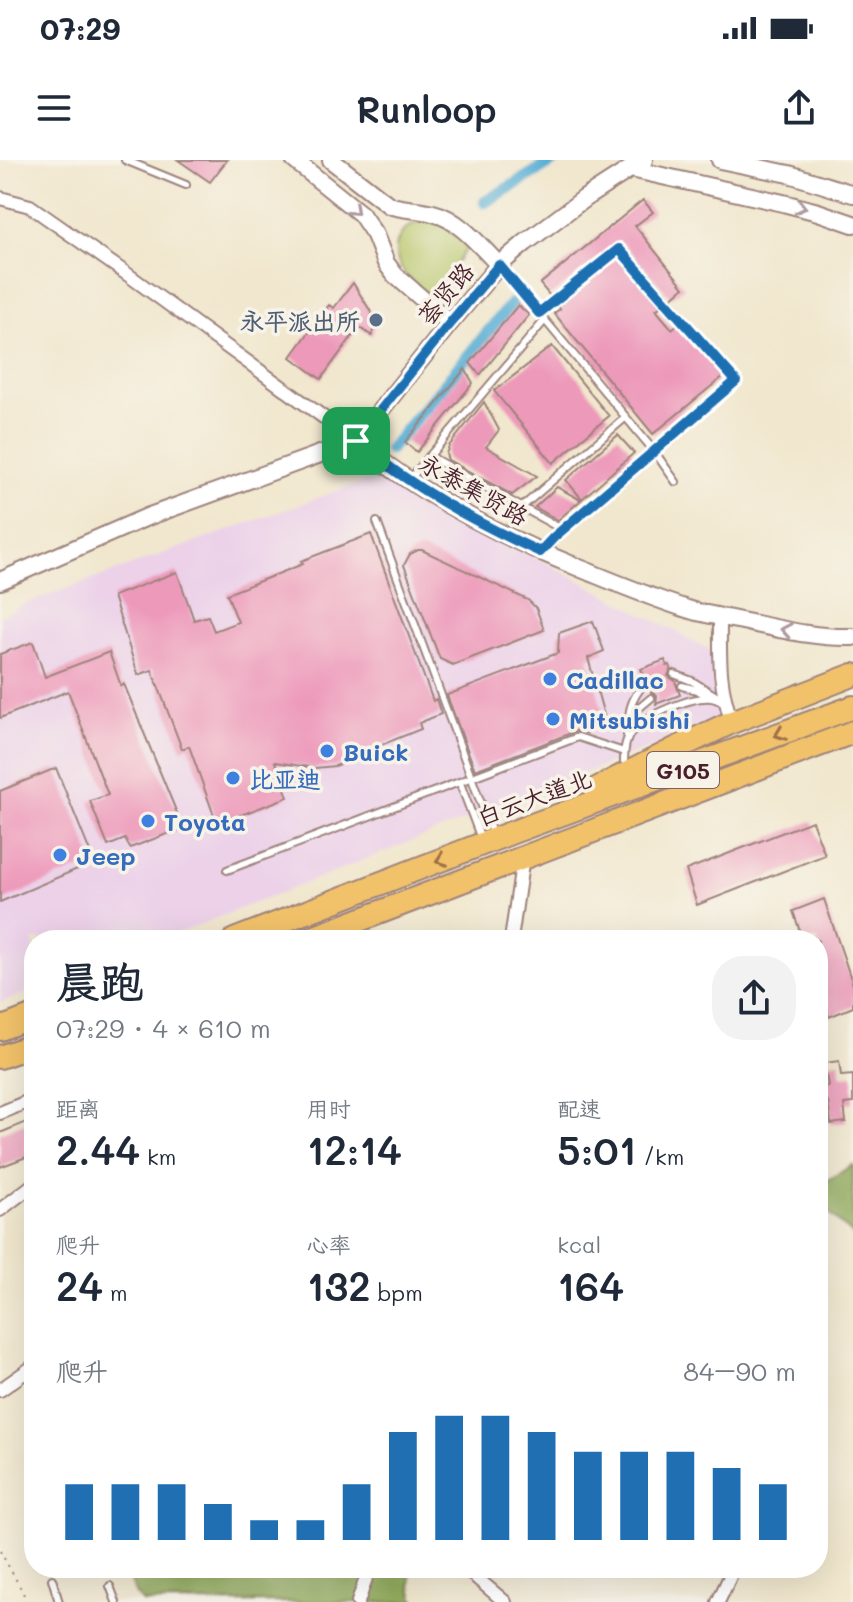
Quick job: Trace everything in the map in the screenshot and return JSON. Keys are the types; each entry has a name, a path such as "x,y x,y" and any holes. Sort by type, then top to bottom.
{"highway":[{"name":"G105","path":"497,839 673,750 728,712 853,675"},
{"name":"白云大道北","path":"260,930 853,707"},
{"name":"G105","path":"339,930 853,732"},
{"name":"G105","path":"523,857 601,842 853,747"},
{"path":"0,1029 24,1020"},
{"path":"0,1057 24,1049"}],"street":[{"path":"294,160 361,214 395,275 450,323"},
{"path":"331,160 389,205 445,217 499,265"},
{"path":"720,160 811,180 853,194"},
{"name":"荟贤路","path":"356,441 499,265 563,214 638,164 853,224"},
{"path":"748,194 743,188 744,176 754,166"},
{"path":"0,198 30,206 356,441"},
{"path":"0,581 147,517 356,441"},
{"name":"永泰集贤路","path":"356,441 408,481 481,523 540,552 652,597 720,617 811,634 853,637"},
{"path":"720,617 720,680 728,712"},
{"path":"512,930 523,857"},
{"path":"0,1113 24,1103"},
{"path":"0,1210 24,1192"},
{"path":"0,1390 24,1373"},
{"path":"358,1602 366,1578"},
{"path":"477,1578 505,1602"},
{"path":"718,1602 729,1578"}],"lane":[{"path":"125,160 186,185"},
{"path":"539,313 619,249 736,381 540,552"},
{"path":"499,265 654,451 676,482"},
{"path":"408,481 545,320"},
{"path":"522,507 626,417"},
{"path":"429,456 563,530"},
{"path":"377,522 471,778 497,839"},
{"path":"674,674 708,690 728,712"},
{"path":"628,737 630,708 634,696 644,684"},
{"path":"682,686 697,690 728,712"},
{"path":"624,761 633,713 651,698"},
{"path":"628,737 634,728 656,713 711,698"},
{"path":"227,870 578,737 624,752"},
{"path":"460,783 497,839"},
{"path":"52,1579 59,1602"},
{"path":"110,1586 116,1602"}],"path":[{"path":"0,1551 26,1602"}],"shaded area":[{"path":"381,475 712,651 719,720 186,930 24,930 24,994 0,1003 0,617 27,603"}],"green space":[{"path":"425,220 439,222 469,246 430,297 405,274 396,248 408,228"},
{"path":"853,1165 853,1235 828,1212 828,1180"},
{"path":"130,1578 411,1578 415,1602 143,1602 136,1595"}],"building":[{"path":"178,160 227,160 210,182"},
{"path":"643,200 653,212 635,226 684,287 671,298 619,243 550,296 540,284"},
{"path":"618,257 661,306 656,310 672,329 678,324 724,376 653,434 554,313 560,309 558,306"},
{"path":"353,283 376,320 372,336 359,327 321,379 291,357 329,305 334,308"},
{"path":"518,305 529,315 480,375 470,363"},
{"path":"552,346 609,416 553,463 494,391"},
{"path":"465,369 473,383 417,452 405,442"},
{"path":"484,402 499,430 486,447 537,476 512,495 448,460 446,454"},
{"path":"618,435 634,453 582,499 566,480"},
{"path":"557,487 581,500 558,520 535,507"},
{"path":"371,534 433,701 436,699 441,714 419,723 421,729 361,753 362,757 335,766 315,768 275,762 288,797 217,824 189,746 182,749 152,670 138,675 113,596 177,572 194,620 208,616 214,631 238,622 227,594"},
{"path":"418,550 528,600 536,608 544,630 453,665 440,659 404,565 410,554"},
{"path":"593,621 604,651 588,658 605,719 588,733 576,731 475,770 447,695 558,653 559,633"},
{"path":"33,642 45,677 109,652 183,828 130,848 125,839 108,846 90,801 108,795 68,691 0,718 0,654"},
{"path":"665,660 671,669 668,676 675,681 680,695 656,704 657,696 651,692 649,681 641,669"},
{"path":"56,768 94,862 0,902 0,791"},
{"path":"812,821 825,855 697,905 686,870"},
{"path":"824,899 853,985 853,1007 829,1017 828,930 800,930 793,911"},
{"path":"839,1061 841,1076 853,1075 853,1103 844,1104 846,1122 831,1124 828,1062"},
{"path":"24,1123 24,1158 0,1167 0,1133"}],"waterway":[{"path":"485,202 555,160"},
{"path":"390,449 511,304"}],"place":[{"name":"永平派出所","path":"376,320"},
{"name":"Cadillac","path":"550,679"},
{"name":"Mitsubishi","path":"553,719"},
{"name":"Buick","path":"327,751"},
{"name":"比亚迪","path":"233,778"},
{"name":"Toyota","path":"148,821"},
{"name":"Jeep","path":"60,855"}],"route":[{"path":"619,249 736,381 540,552 436,499 386,466 356,441 499,265 539,313 619,249"}]}
